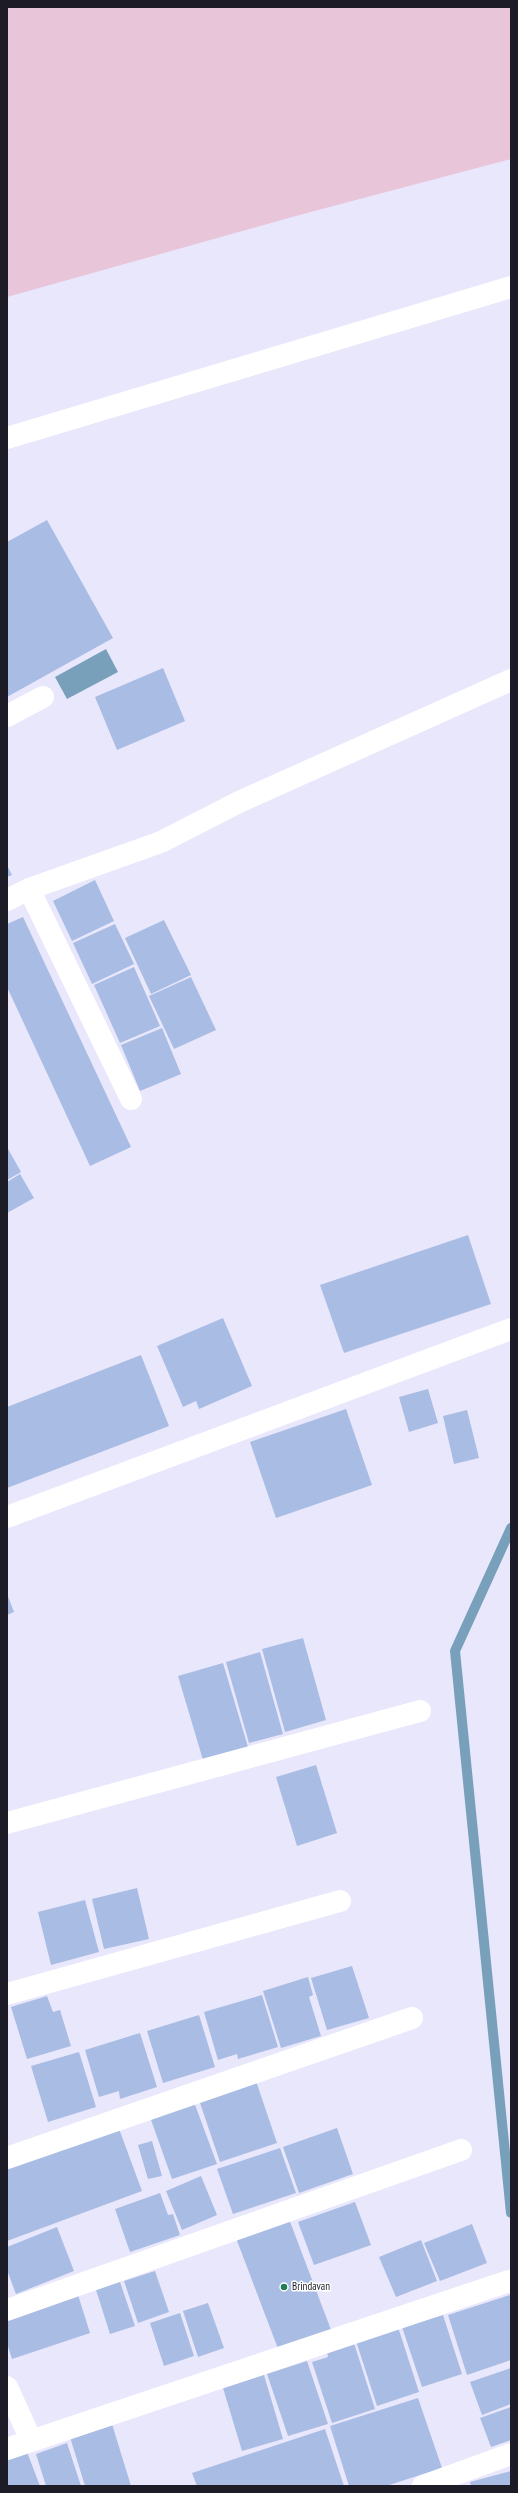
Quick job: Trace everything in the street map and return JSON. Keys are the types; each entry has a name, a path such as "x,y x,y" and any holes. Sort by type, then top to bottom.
{"street":[{"path":"7,438 511,287"},
{"path":"7,900 29,889 160,842 239,802 511,680"},
{"path":"7,716 43,697"},
{"path":"29,889 131,1099"},
{"path":"7,1517 511,1329"},
{"path":"7,1823 420,1710"},
{"path":"7,1994 340,1901"},
{"path":"7,2158 412,2018"},
{"path":"7,2310 461,2150"},
{"path":"7,2449 509,2282"},
{"path":"7,2387 31,2440"},
{"path":"424,2486 511,2454"}],"shaded area":[{"path":"7,7 511,7 511,159 303,214 7,297"}],"water":[{"path":"106,649 118,672 67,699 55,677"}],"building":[{"path":"47,520 113,638 7,697 7,542"},
{"path":"163,668 185,721 117,750 95,697"},
{"path":"7,865 12,875 7,877"},
{"path":"95,880 114,921 72,941 53,901"},
{"path":"23,917 131,1147 90,1166 7,987 7,924"},
{"path":"164,920 191,975 151,994 125,938"},
{"path":"115,924 134,964 92,984 73,943"},
{"path":"134,967 160,1026 120,1043 94,985"},
{"path":"191,977 216,1030 174,1049 149,996"},
{"path":"162,1028 181,1074 140,1091 121,1045"},
{"path":"7,1147 21,1172 7,1180"},
{"path":"20,1174 34,1198 7,1213 7,1182"},
{"path":"468,1235 491,1304 344,1353 320,1285"},
{"path":"223,1318 252,1386 199,1409 196,1401 183,1407 157,1346"},
{"path":"141,1355 169,1426 7,1488 7,1407"},
{"path":"428,1389 438,1423 409,1432 399,1397"},
{"path":"346,1409 372,1485 276,1518 250,1442"},
{"path":"467,1410 479,1458 454,1464 443,1416"},
{"path":"7,1594 14,1612 7,1615"},
{"path":"303,1638 326,1720 285,1732 262,1649"},
{"path":"260,1652 283,1734 249,1743 226,1662"},
{"path":"223,1663 248,1747 203,1760 178,1676"},
{"path":"316,1765 337,1833 297,1846 276,1777"},
{"path":"137,1888 149,1939 104,1949 92,1899"},
{"path":"85,1900 99,1952 51,1965 38,1912"},
{"path":"352,1966 369,2018 327,2030 311,1978"},
{"path":"308,1977 313,1995 309,1997 321,2036 281,2048 263,1991"},
{"path":"262,1995 278,2047 238,2059 237,2054 218,2060 204,2012"},
{"path":"47,1996 53,2012 60,2010 71,2046 27,2059 11,2007"},
{"path":"199,2015 215,2067 163,2083 147,2031"},
{"path":"140,2033 157,2087 120,2099 119,2091 99,2097 85,2050"},
{"path":"79,2052 96,2107 48,2122 31,2066"},
{"path":"256,2081 277,2143 220,2162 199,2100"},
{"path":"194,2102 217,2164 172,2179 150,2117"},
{"path":"118,2126 142,2191 7,2241 7,2167"},
{"path":"337,2128 353,2174 299,2193 283,2147"},
{"path":"152,2141 162,2176 148,2179 138,2145"},
{"path":"280,2148 296,2193 233,2214 217,2169"},
{"path":"201,2176 217,2215 182,2230 166,2191"},
{"path":"160,2193 168,2215 173,2214 180,2235 130,2252 115,2209"},
{"path":"355,2202 371,2245 314,2265 298,2222"},
{"name":"Brindavan","path":"289,2219 333,2335 280,2354 236,2238"},
{"path":"472,2224 487,2263 440,2281 424,2243"},
{"path":"57,2227 74,2271 16,2294 7,2270 7,2247"},
{"path":"421,2240 437,2281 396,2297 379,2257"},
{"path":"155,2271 169,2312 138,2323 124,2281"},
{"path":"120,2282 135,2326 110,2334 96,2290"},
{"path":"78,2295 90,2333 12,2359 7,2343 7,2319"},
{"path":"510,2295 511,2360 467,2375 448,2315"},
{"path":"208,2303 224,2348 198,2357 183,2311"},
{"path":"180,2313 194,2356 164,2366 150,2323"},
{"path":"443,2315 462,2374 422,2387 402,2327"},
{"path":"398,2327 419,2392 377,2406 356,2341"},
{"path":"354,2343 375,2409 332,2423 312,2362 328,2357 327,2352"},
{"path":"307,2361 328,2424 288,2436 267,2374"},
{"path":"511,2368 511,2404 482,2415 470,2382"},
{"path":"264,2375 283,2439 242,2451 223,2388"},
{"path":"418,2398 442,2468 386,2486 349,2486 330,2426"},
{"path":"511,2407 511,2440 491,2447 480,2418"},
{"path":"112,2424 131,2486 85,2486 70,2437"},
{"path":"325,2429 344,2486 197,2486 192,2473"},
{"path":"67,2443 81,2486 46,2486 36,2454"},
{"path":"27,2452 40,2486 7,2486 7,2459"},
{"path":"511,2471 511,2486 471,2486 470,2482"}],"waterway":[{"path":"511,1528 455,1651 511,2213"}],"place":[{"name":"Brindavan","path":"284,2287"}]}
